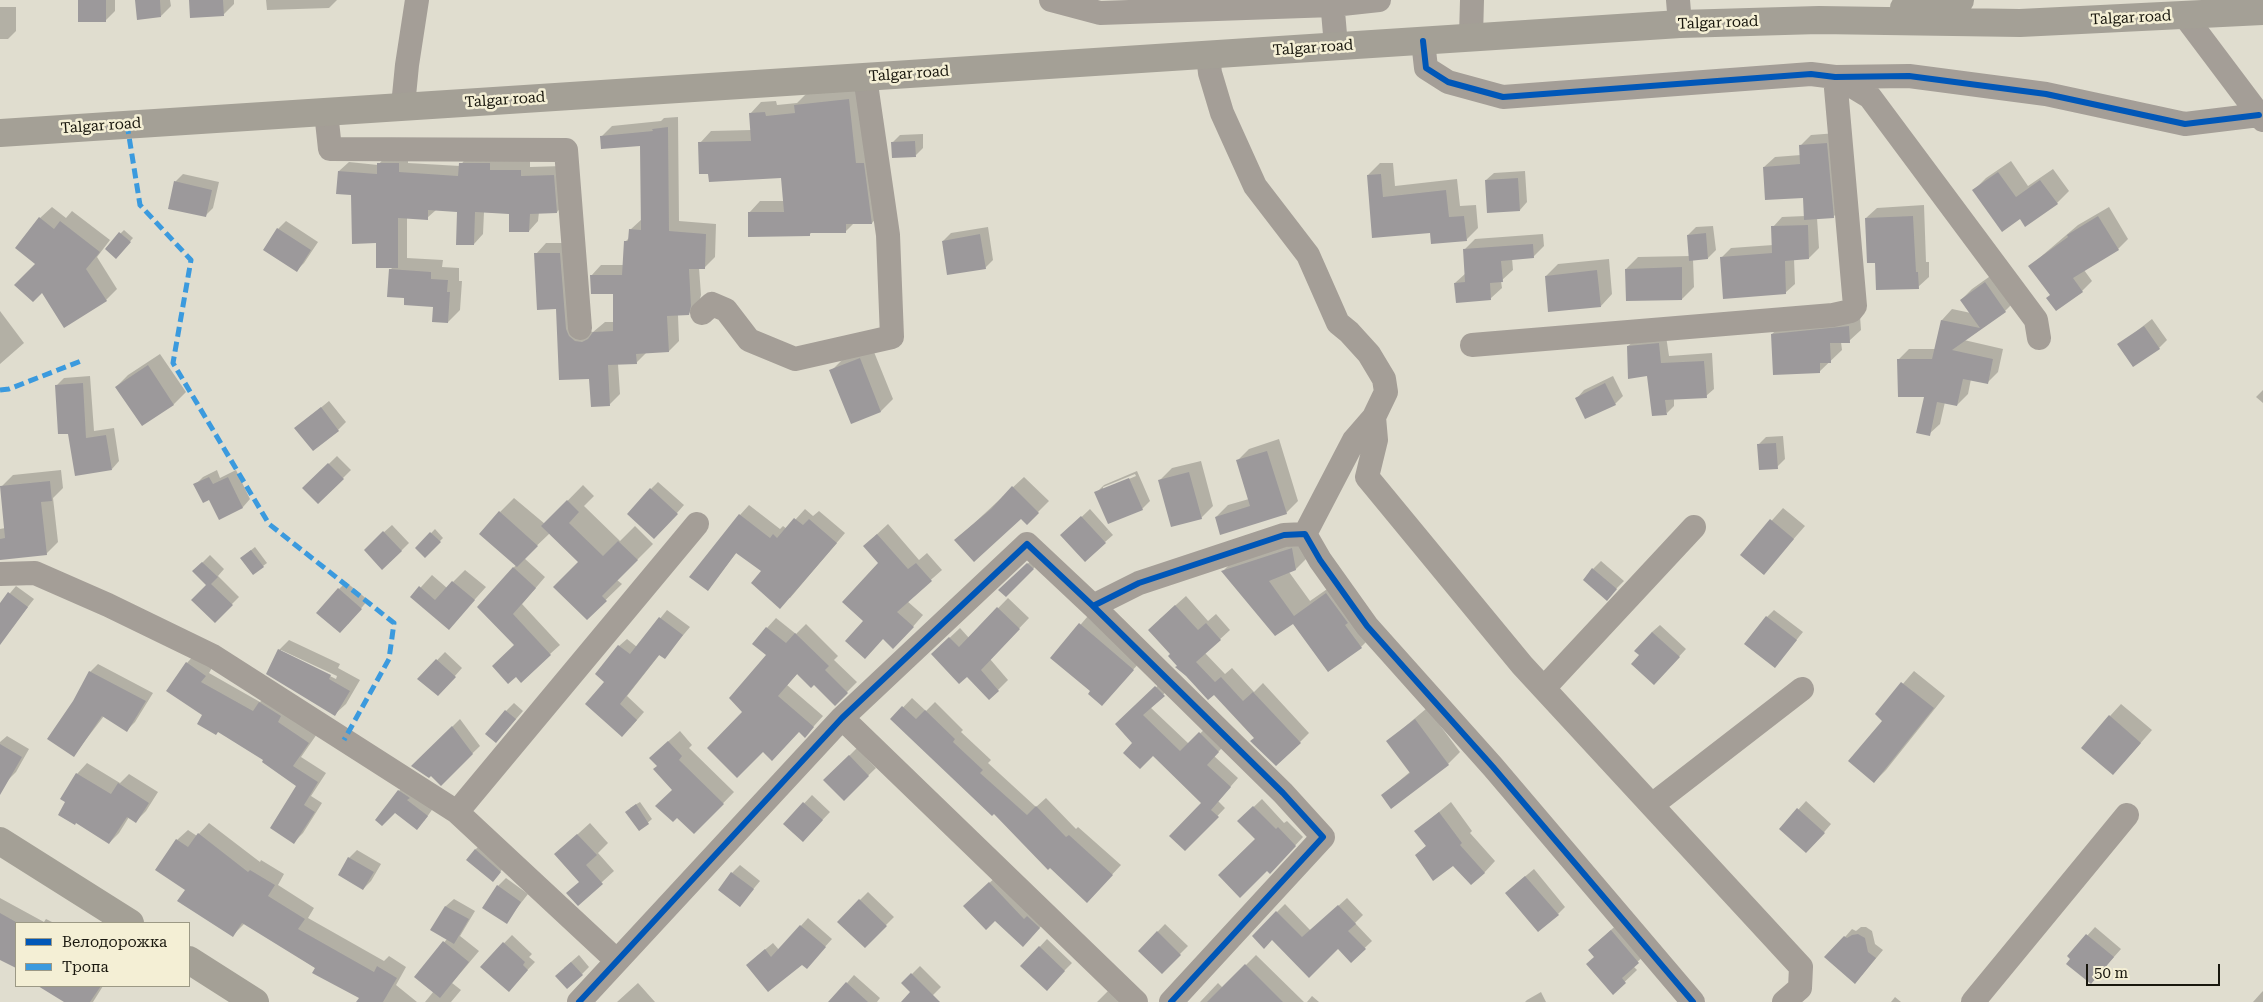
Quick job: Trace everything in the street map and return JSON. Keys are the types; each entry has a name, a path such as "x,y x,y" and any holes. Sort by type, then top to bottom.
{"main road":[{"name":"Talgar road","path":"1819,20 1960,0"},
{"name":"Talgar road","path":"0,133 1423,41 1679,12 1819,20 2020,23 2263,11"},
{"path":"0,841 128,922"},
{"path":"190,961 255,1002"}],"street":[{"path":"403,106 406,65 417,0"},
{"path":"1051,0 1100,13 1178,4 1379,0"},
{"path":"1470,37 1472,0"},
{"path":"1332,2 1336,46"},
{"path":"2184,15 2261,118"},
{"path":"1423,41 1426,68 1448,82 1503,97 1811,74 1909,76 2046,94 2186,124 2261,118"},
{"path":"1208,55 1210,73 1222,113 1255,186 1308,255 1338,323 1369,354 1384,379 1386,392 1374,418 1354,440 1305,534"},
{"path":"1836,76 1870,97 2036,320 2039,338"},
{"path":"1472,345 1833,315 1851,311 1855,306 1836,76"},
{"path":"702,313 712,304 726,310 749,340 795,359 892,337 888,235 865,77"},
{"path":"326,112 330,149 566,150 580,328"},
{"path":"1374,418 1376,440 1367,477 1544,688 1801,967 1800,988 1784,1002"},
{"path":"457,812 697,524"},
{"path":"1544,688 1694,527"},
{"path":"1093,606 1139,583 1284,535 1305,534"},
{"path":"1305,534 1320,560 1367,626 1493,768 1693,1002"},
{"path":"579,1002 842,718 1027,544 1093,606 1283,793 1323,837 1171,1002"},
{"path":"0,574 36,573 108,605 213,656 457,812 616,960"},
{"path":"1652,805 1802,688"},
{"path":"842,718 1136,1002"},
{"path":"1973,1002 2128,816"}],"building":[{"path":"78,0 106,0 106,22 78,22"},
{"path":"135,0 160,0 161,17 137,20"},
{"path":"189,0 223,0 224,16 190,18"},
{"path":"849,99 856,163 864,163 872,224 846,224 846,233 810,233 810,236 748,237 748,212 784,212 781,178 709,182 708,174 699,174 698,142 751,141 749,113 765,112 766,116 795,113 794,105"},
{"path":"668,127 669,231 706,234 705,269 689,269 691,306 689,315 667,316 669,352 636,354 637,364 608,365 610,406 591,407 589,379 559,380 556,309 537,310 534,253 560,253 566,329 569,336 575,341 582,342 588,339 593,332 613,331 613,294 591,294 590,275 622,275 624,241 628,241 629,229 641,230 640,146 601,149 600,136 653,131 652,129"},
{"path":"915,141 916,157 892,158 891,142"},
{"path":"1827,143 1834,218 1804,220 1803,198 1765,200 1763,167 1800,164 1799,145"},
{"path":"377,163 399,163 399,172 458,176 459,163 490,163 490,170 521,170 521,176 554,175 557,213 530,214 529,232 509,232 509,214 475,212 474,245 456,245 457,212 428,210 428,220 398,218 398,268 376,268 376,243 352,244 351,195 336,194 338,171 377,174"},
{"path":"1998,172 2016,197 2040,180 2058,204 2025,227 2020,219 2002,232 1972,190"},
{"path":"1381,174 1383,197 1446,190 1449,217 1464,216 1467,241 1431,244 1430,233 1372,238 1367,175"},
{"path":"1518,178 1520,211 1487,213 1485,180"},
{"path":"174,181 212,190 206,217 168,209"},
{"path":"1913,216 1916,272 1918,272 1919,289 1876,290 1875,263 1867,263 1865,218"},
{"path":"2098,216 2119,250 2073,278 2083,292 2056,311 2046,298 2050,295 2028,266 2068,237 2067,235"},
{"path":"39,217 54,229 60,221 100,252 86,269 107,301 64,328 42,293 33,302 14,285 35,264 15,248"},
{"path":"1808,225 1809,259 1785,261 1786,294 1723,299 1720,257 1772,253 1771,226"},
{"path":"277,228 311,250 297,272 263,250"},
{"path":"119,232 131,242 116,259 105,249"},
{"path":"1706,233 1708,259 1689,261 1687,235"},
{"path":"980,234 986,269 947,275 942,241"},
{"path":"1533,244 1534,258 1501,261 1503,282 1490,283 1491,300 1456,303 1454,283 1465,282 1463,249"},
{"path":"1682,267 1682,300 1626,301 1625,269"},
{"path":"389,269 431,272 431,279 448,280 447,292 450,292 448,323 432,322 433,307 404,305 404,298 387,297"},
{"path":"1597,270 1601,307 1548,312 1545,276"},
{"path":"1985,282 2006,312 1952,350 1993,359 1988,384 1963,379 1957,406 1937,402 1930,436 1916,433 1924,397 1898,397 1897,359 1932,359 1941,320 1980,328 1960,300"},
{"path":"1849,326 1850,343 1830,343 1831,363 1820,363 1820,373 1773,375 1771,334"},
{"path":"2144,326 2160,349 2133,367 2117,344"},
{"path":"1659,343 1661,363 1704,361 1707,398 1665,400 1667,415 1652,416 1647,376 1628,379 1627,346"},
{"path":"860,358 881,412 851,424 829,370"},
{"path":"148,365 174,405 142,426 115,387"},
{"path":"83,383 86,438 106,435 112,470 75,476 68,434 58,434 55,385"},
{"path":"1605,383 1616,405 1585,419 1575,398"},
{"path":"321,407 339,431 313,451 294,428"},
{"path":"1776,443 1778,469 1759,470 1757,444"},
{"path":"1267,451 1287,514 1220,535 1215,517 1250,506 1236,460"},
{"path":"328,463 344,479 318,504 302,488"},
{"path":"1189,472 1202,519 1171,527 1158,480"},
{"path":"209,477 213,484 228,477 243,508 219,520 209,500 203,503 193,484"},
{"path":"1129,478 1143,510 1108,524 1094,492"},
{"path":"50,481 52,501 41,502 47,555 0,560 0,539 5,538 0,486"},
{"path":"1012,486 1039,513 1027,525 1021,519 974,562 954,540 991,509"},
{"path":"650,488 678,514 654,539 627,514"},
{"path":"567,500 579,512 569,523 603,556 618,541 638,560 602,596 607,601 587,620 553,587 578,562 541,526"},
{"path":"499,511 538,546 517,567 479,534"},
{"path":"739,514 770,538 773,534 777,538 794,518 803,525 809,519 837,543 780,609 751,583 761,571 736,553 708,591 689,577"},
{"path":"1081,516 1106,543 1085,562 1060,535"},
{"path":"1770,519 1794,539 1764,575 1740,555"},
{"path":"383,531 402,551 382,570 364,550"},
{"path":"430,532 441,542 425,558 415,548"},
{"path":"877,534 908,569 916,563 932,581 897,612 914,627 893,649 883,639 865,659 845,641 863,621 842,602 878,563 863,546"},
{"path":"1292,548 1296,570 1269,581 1294,616 1326,593 1348,623 1345,625 1362,648 1328,672 1293,624 1275,636 1221,571"},
{"path":"251,550 264,567 253,575 240,558"},
{"path":"202,562 218,577 211,584 233,605 215,623 191,600 206,585 192,571"},
{"path":"1027,563 1034,569 1006,597 998,590"},
{"path":"513,567 536,588 513,614 551,655 521,683 516,677 508,684 492,666 514,645 477,607"},
{"path":"1592,568 1617,589 1607,601 1583,580"},
{"path":"452,581 475,600 449,630 410,597 419,586 435,600"},
{"path":"338,588 362,609 340,633 316,613"},
{"path":"8,592 28,607 0,645 0,603"},
{"path":"1175,605 1198,630 1206,623 1221,640 1196,662 1215,682 1221,677 1243,701 1253,692 1301,743 1276,766 1250,741 1254,738 1214,695 1208,700 1175,667 1177,666 1168,656 1170,654 1148,630"},
{"path":"997,607 1020,629 981,670 999,691 989,700 967,677 959,684 931,654 949,637 959,647"},
{"path":"1766,616 1797,640 1775,668 1744,644"},
{"path":"659,617 683,635 665,659 659,655 620,704 637,720 622,737 585,704 604,682 595,674 618,645 630,654"},
{"path":"1079,623 1134,670 1102,706 1088,694 1090,691 1050,658"},
{"path":"766,627 786,643 795,633 829,666 825,670 848,693 835,706 814,685 811,688 797,674 778,696 814,727 805,738 799,732 772,761 763,752 737,778 707,748 742,712 729,698 766,655 752,644"},
{"path":"1652,632 1680,657 1654,685 1631,664 1639,655 1634,651"},
{"path":"278,649 331,675 329,679 350,691 335,716 266,674"},
{"path":"436,659 456,677 438,696 417,679"},
{"path":"186,662 206,676 201,682 253,711 259,702 281,716 278,722 309,743 293,766 318,782 304,805 315,812 294,844 270,828 296,786 262,762 263,760 218,732 216,735 197,724 202,715 166,691"},
{"path":"89,671 146,701 127,732 102,716 74,757 47,739 73,701"},
{"path":"1901,682 1934,708 1874,783 1848,761 1882,721 1875,714"},
{"path":"1155,686 1165,696 1143,715 1180,751 1199,732 1219,752 1207,765 1231,787 1211,810 1219,817 1185,851 1169,836 1201,803 1153,756 1140,769 1123,753 1132,743 1115,724"},
{"path":"902,706 916,719 925,710 955,739 953,742 983,770 980,773 1027,815 1036,806 1066,837 1069,835 1113,875 1087,903 1050,868 1048,870 994,814 992,816 890,719"},
{"path":"505,710 516,719 496,743 485,734"},
{"path":"2109,715 2141,743 2113,775 2081,748"},
{"path":"1415,719 1449,765 1391,809 1381,795 1410,773 1386,741"},
{"path":"452,726 473,754 441,786 431,776 429,778 411,766"},
{"path":"668,741 682,756 679,760 724,804 694,834 677,818 673,822 655,806 672,790 653,769 657,766 649,758"},
{"path":"0,744 22,757 0,795"},
{"path":"849,755 869,776 844,801 823,780"},
{"path":"76,773 111,794 118,783 149,803 136,823 127,817 109,844 76,823 75,825 58,815 65,802 60,799"},
{"path":"398,790 410,798 407,800 428,816 417,830 395,813 382,826 375,820"},
{"path":"803,802 823,820 803,842 783,824"},
{"path":"636,804 649,824 639,831 625,812"},
{"path":"1253,806 1276,829 1278,827 1296,846 1270,874 1267,871 1240,898 1218,875 1255,839 1237,821"},
{"path":"1797,808 1825,833 1806,853 1779,829"},
{"path":"1439,812 1462,843 1460,845 1485,873 1471,885 1453,866 1433,881 1415,855 1426,846 1414,831"},
{"path":"198,833 248,872 250,870 275,885 268,896 305,919 298,929 374,972 377,966 397,978 383,1002 356,1002 359,998 312,973 315,968 242,923 233,937 177,901 185,890 155,870 176,839 188,847"},
{"path":"577,834 597,855 586,865 603,884 578,906 566,893 579,882 554,854"},
{"path":"475,849 501,872 493,882 466,860"},
{"path":"348,857 374,872 363,890 338,875"},
{"path":"731,872 754,889 740,907 718,890"},
{"path":"1525,876 1559,915 1538,932 1505,893"},
{"path":"989,882 1024,919 1027,916 1040,928 1023,947 995,921 986,930 963,906"},
{"path":"497,885 521,902 507,924 482,908"},
{"path":"859,899 887,926 865,948 837,922"},
{"path":"1338,905 1356,924 1348,931 1366,949 1351,963 1338,949 1309,978 1272,940 1264,949 1252,936 1276,911 1302,937"},
{"path":"445,906 469,919 454,944 430,930"},
{"path":"0,913 16,922 15,968 0,960"},
{"path":"800,925 826,947 807,969 802,965 768,992 746,965 765,949 771,957"},
{"path":"1611,930 1639,963 1622,978 1626,983 1613,995 1586,964 1594,957 1588,950"},
{"path":"1157,931 1181,955 1162,974 1138,951"},
{"path":"1858,934 1865,938 1868,952 1876,958 1855,984 1824,957 1844,936 1847,938"},
{"path":"2086,934 2114,957 2091,984 2066,964 2070,959 2067,956"},
{"path":"443,941 469,962 440,998 414,977"},
{"path":"503,942 525,962 523,965 528,970 509,992 480,967"},
{"path":"1039,946 1065,971 1047,991 1020,966"},
{"path":"571,962 583,975 567,989 555,976"},
{"path":"1245,964 1283,1002 1207,1002"},
{"path":"911,973 940,1002 901,1002 910,992 901,983"},
{"path":"846,982 868,1002 828,1002"},
{"path":"40,987 100,987 90,1002 64,1002"}],"marked path":[{"path":"127,124 140,205 191,260 173,363 269,524 394,623 389,659 344,740"},
{"path":"0,390 9,389 81,361"}],"cycle path":[{"path":"1423,41 1426,68 1448,82 1503,97 1811,74 1835,77 1909,76 2046,94 2185,124 2259,115"},
{"path":"1093,606 1139,583 1284,535 1305,534 1320,560 1367,626 1493,767 1693,1002"},
{"path":"579,1002 842,718 1027,544 1093,606 1283,793 1323,837 1171,1002"}]}
